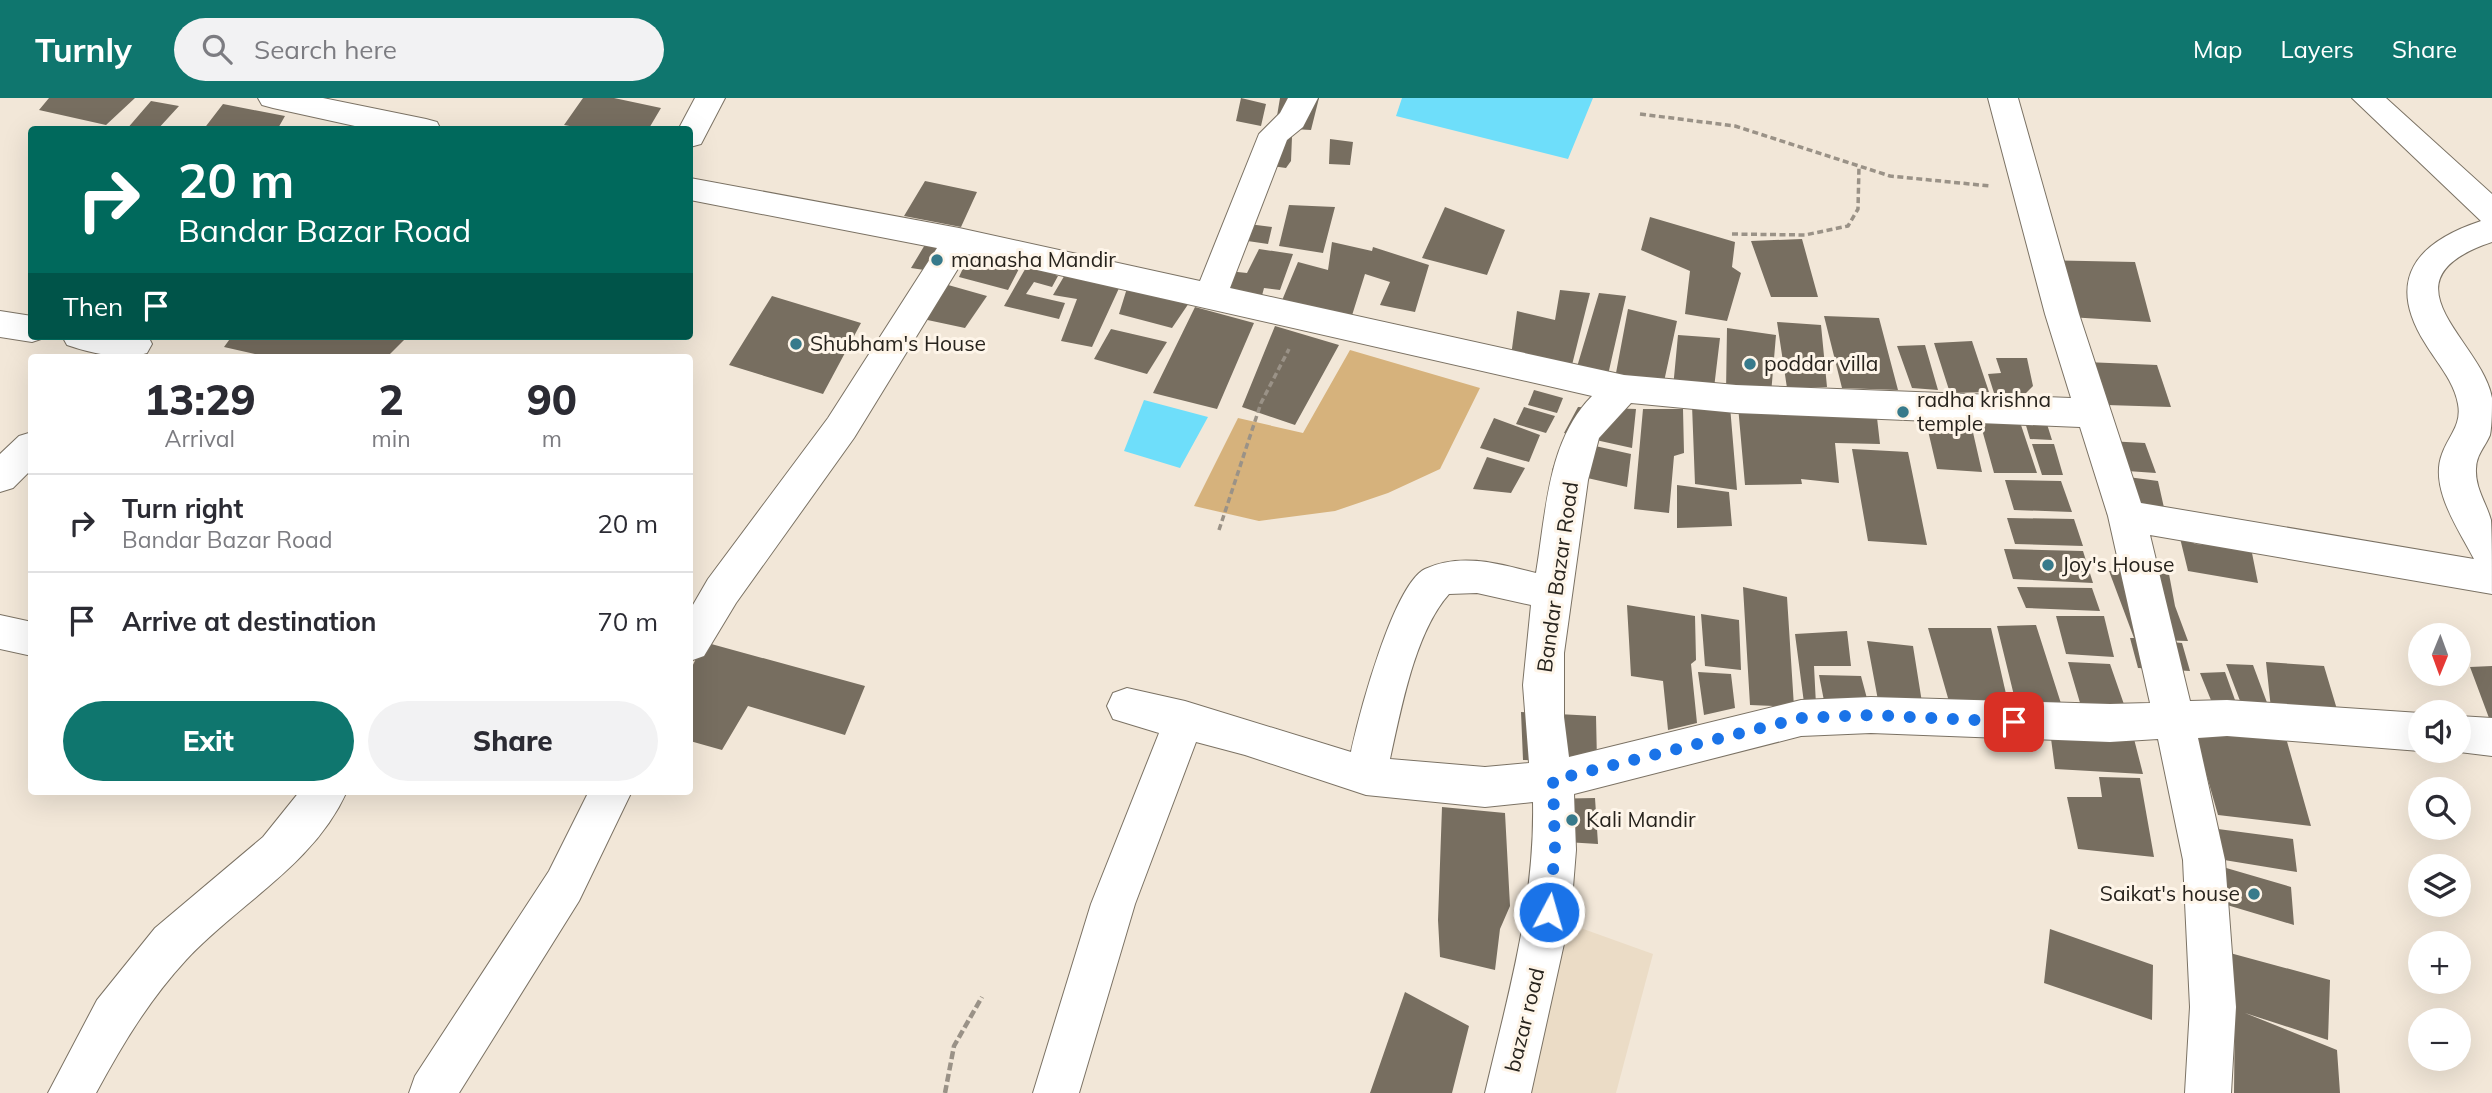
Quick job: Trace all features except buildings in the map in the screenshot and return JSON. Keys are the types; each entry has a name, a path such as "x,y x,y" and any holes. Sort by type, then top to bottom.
{"street":[{"path":"273,98 343,121 389,126"},
{"path":"693,130 710,98"},
{"path":"1210,297 1274,134 1292,120 1303,98"},
{"path":"2003,98 2025,189 2127,516 2176,722 2204,860 2213,1007 2208,1093"},
{"path":"2367,98 2492,213"},
{"path":"693,190 959,240 1624,388 1763,401 2093,413"},
{"path":"2492,230 2468,237 2428,265 2420,288 2430,321 2469,384 2477,409 2475,436 2459,457 2459,482 2492,558"},
{"path":"693,639 722,591 841,428 959,240"},
{"path":"0,324 28,328"},
{"path":"101,340 133,346"},
{"name":"Bandar Bazar Road","path":"1553,780 1545,748 1543,720 1545,646 1570,484 1581,438 1596,412 1624,388"},
{"path":"0,477 28,450"},
{"path":"2127,516 2248,534 2393,565 2492,578"},
{"path":"1366,776 1372,741 1418,603 1436,582 1460,576 1552,594"},
{"path":"0,632 28,638"},
{"path":"1127,706 1245,736 1366,776 1485,787 1553,780 1801,718 1871,715 2056,723 2176,722 2227,718 2408,731"},
{"path":"1056,1093 1112,904 1185,719"},
{"path":"2471,736 2492,737"},
{"name":"bazar road","path":"1508,1093 1549,912 1555,850 1553,780"},
{"path":"71,1093 113,1016 171,944 278,852 323,795"},
{"path":"432,1093 564,886 609,795"}],"path":[{"path":"1640,114 1735,127 1859,166 1916,180 2025,189"},
{"path":"1732,234 1798,237 1827,234 1848,226 1857,209 1859,166"},
{"path":"1219,530 1268,386 1309,320"},
{"path":"945,1093 954,1046 982,997"}],"shaded area":[{"path":"1350,350 1480,388 1440,469 1388,493 1335,511 1259,521 1194,506 1238,418 1303,433"},
{"path":"1550,917 1653,954 1616,1093 1532,1093 1508,1083"}],"water":[{"path":"1402,98 1593,98 1568,159 1396,116"},
{"path":"1144,400 1208,417 1180,468 1124,451"}],"place":[{"name":"manasha Mandir","path":"937,260"},
{"name":"Shubham's House","path":"796,344"},
{"name":"poddar villa","path":"1750,364"},
{"name":"radha krishna temple","path":"1903,412"},
{"name":"Joy's House","path":"2048,565"},
{"name":"Kali Mandir","path":"1572,820"},
{"name":"Saikat's house","path":"2254,894"}],"route":[{"path":"1549,912 1555,850 1553,780 1801,718 1871,715 2014,722"}]}
